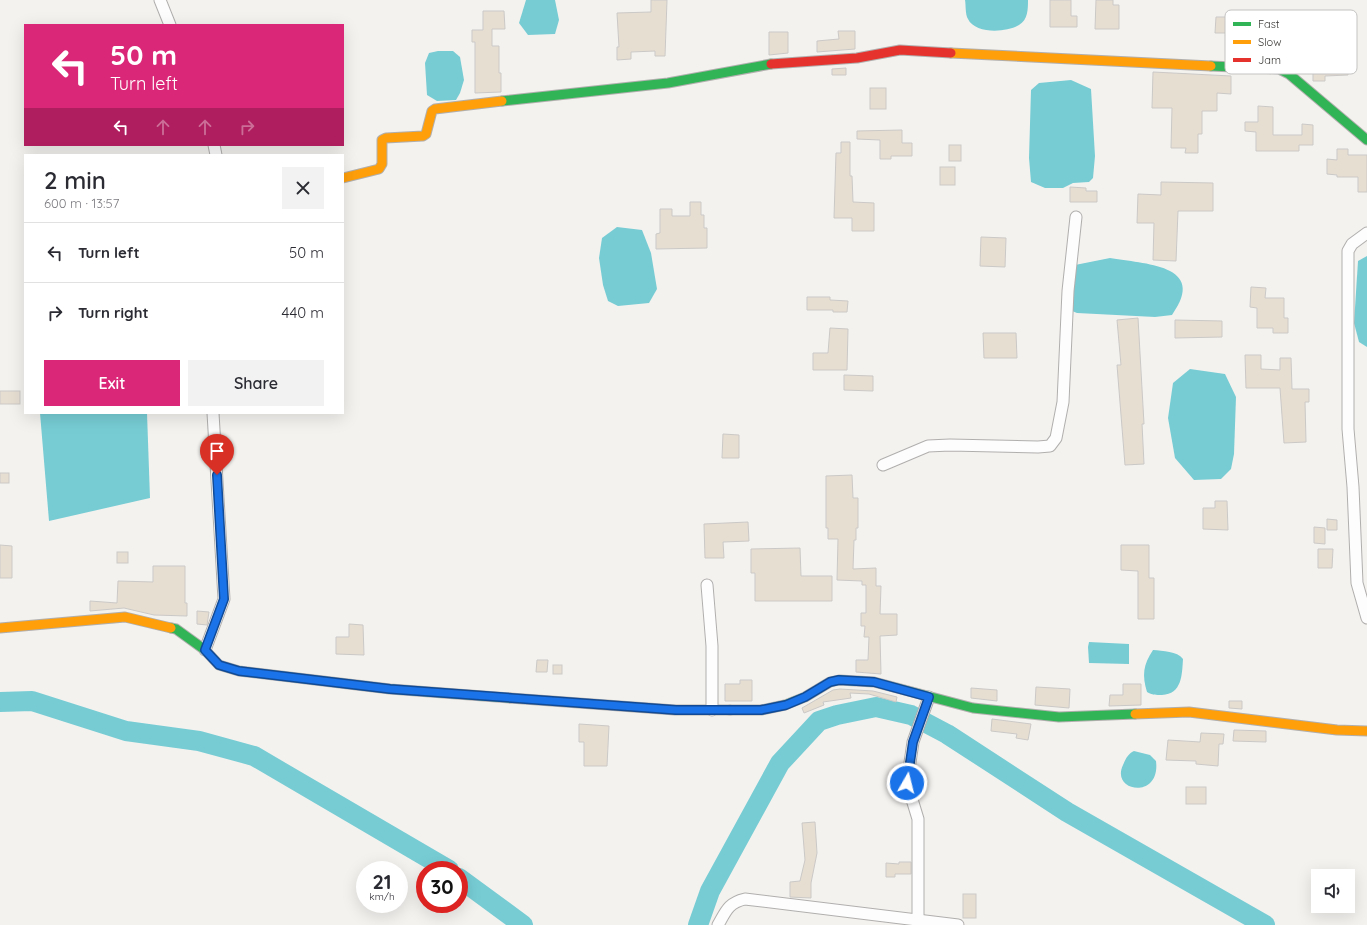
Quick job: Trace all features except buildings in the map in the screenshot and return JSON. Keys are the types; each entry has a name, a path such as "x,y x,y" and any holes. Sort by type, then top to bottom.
{"street":[{"path":"160,0 170,24"},
{"path":"344,178 380,169 382,164 382,140 386,138 423,136 426,134 431,114 435,109 602,89 668,83 765,64 857,58 900,50 1225,66"},
{"path":"1289,74 1367,140"},
{"path":"884,465 928,446 1050,446 1056,438 1063,402 1068,291 1076,216"},
{"path":"1367,233 1352,244 1348,251 1348,429 1354,487 1357,584 1367,618"},
{"path":"205,650 224,599 213,414"},
{"path":"707,585 712,646 712,710"},
{"path":"0,628 126,617 176,629 205,650 219,665 239,671 390,689 676,710 761,710 786,705 805,697 830,682 839,680 874,682 928,700 973,708 1059,717 1189,712 1337,730 1367,731"},
{"path":"918,920 918,819 907,783 913,742 928,700"},
{"path":"718,925 734,901 745,898 958,925"}],"water":[{"path":"526,0 555,0 559,20 555,34 528,35 519,23"},
{"path":"965,0 1028,0 1027,14 1022,23 1013,28 999,31 984,30 972,24 968,19"},
{"path":"438,51 453,51 460,57 464,80 456,100 437,101 427,95 425,63 429,53"},
{"path":"1071,80 1091,89 1095,156 1093,178 1089,182 1073,183 1063,188 1045,188 1031,182 1029,158 1031,90 1039,83"},
{"path":"617,227 642,230 651,253 657,289 649,303 618,306 608,301 603,285 599,258 602,238"},
{"path":"1367,256 1367,347 1359,342 1354,323 1358,261"},
{"path":"1110,258 1154,265 1177,276 1183,285 1181,298 1172,315 1155,317 1077,313 1072,311 1075,265"},
{"path":"1190,369 1225,374 1236,397 1234,454 1231,469 1221,479 1194,480 1175,458 1168,418 1173,383"},
{"path":"40,414 147,414 150,498 49,521"},
{"path":"1089,642 1129,644 1129,664 1089,663"},
{"path":"1153,650 1174,653 1183,659 1180,683 1174,691 1169,694 1156,695 1147,692 1144,680 1144,670 1147,660"},
{"path":"1134,751 1150,755 1156,761 1155,773 1151,782 1144,787 1136,788 1129,786 1123,781 1121,774 1126,758"}],"waterway":[{"path":"0,702 32,701 126,731 199,741 254,756 434,861"},
{"path":"698,925 710,891 780,763 819,721 837,715 876,707 911,715 947,734 1067,812 1265,925"},
{"path":"468,885 523,925"}],"traffic: fast":[{"path":"502,101 668,83 771,64"},
{"path":"1211,66 1225,67"},
{"path":"1289,74 1367,140"},
{"path":"171,628 176,629 205,650 219,665 239,671 390,689 510,698"},
{"path":"730,710 761,710 785,705 805,697 830,682 839,680 874,682 973,708 1059,717 1135,714"}],"traffic: slow":[{"path":"951,53 1211,66"},
{"path":"344,178 379,169 382,164 382,140 386,138 423,136 426,134 432,111 435,109 502,101"},
{"path":"0,628 125,617 171,628"},
{"path":"510,698 675,710 730,710"},
{"path":"1135,714 1189,712 1337,730 1367,731"}],"traffic: jam":[{"path":"771,64 857,58 900,50 951,53"}],"route":[{"path":"217,475 224,599 205,650 219,665 239,671 390,689 676,710 761,710 786,705 805,697 830,682 839,680 874,682 929,697 913,742 907,783"}]}
